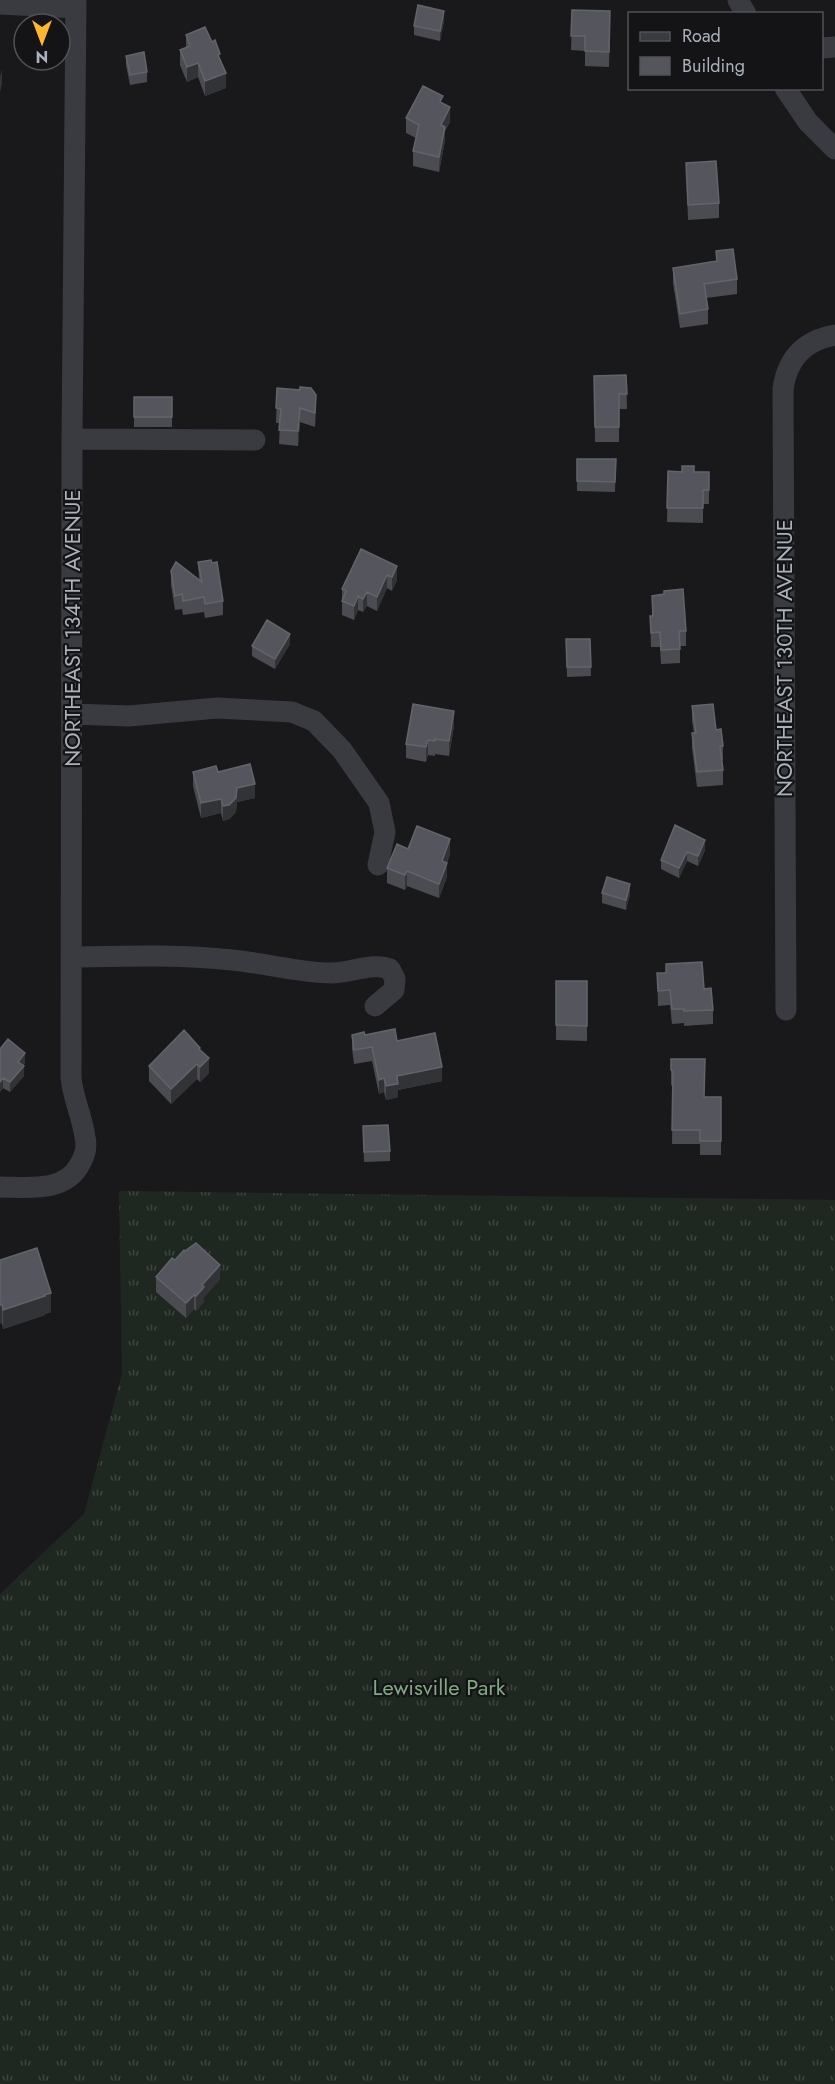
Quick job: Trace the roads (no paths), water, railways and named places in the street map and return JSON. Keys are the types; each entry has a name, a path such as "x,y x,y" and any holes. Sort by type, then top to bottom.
{"street":[{"path":"0,4 76,4"},
{"name":"NORTHEAST 134TH AVENUE","path":"0,1187 49,1186 61,1183 71,1177 83,1159 86,1138 71,1078 72,439 76,4"},
{"path":"786,90 808,122 835,149"},
{"name":"NORTHEAST 130TH AVENUE","path":"786,1010 783,389 784,376 790,362 799,352 810,342 835,335"},
{"path":"72,439 255,440"},
{"path":"72,714 129,716 217,708 292,712 314,721 342,750 379,803 385,832 378,864"},
{"path":"72,957 177,956 231,960 330,973 357,971 379,965 390,969 395,979 394,990 375,1006"}],"park label":[{"name":"Lewisville Park","path":"439,1687"}]}
